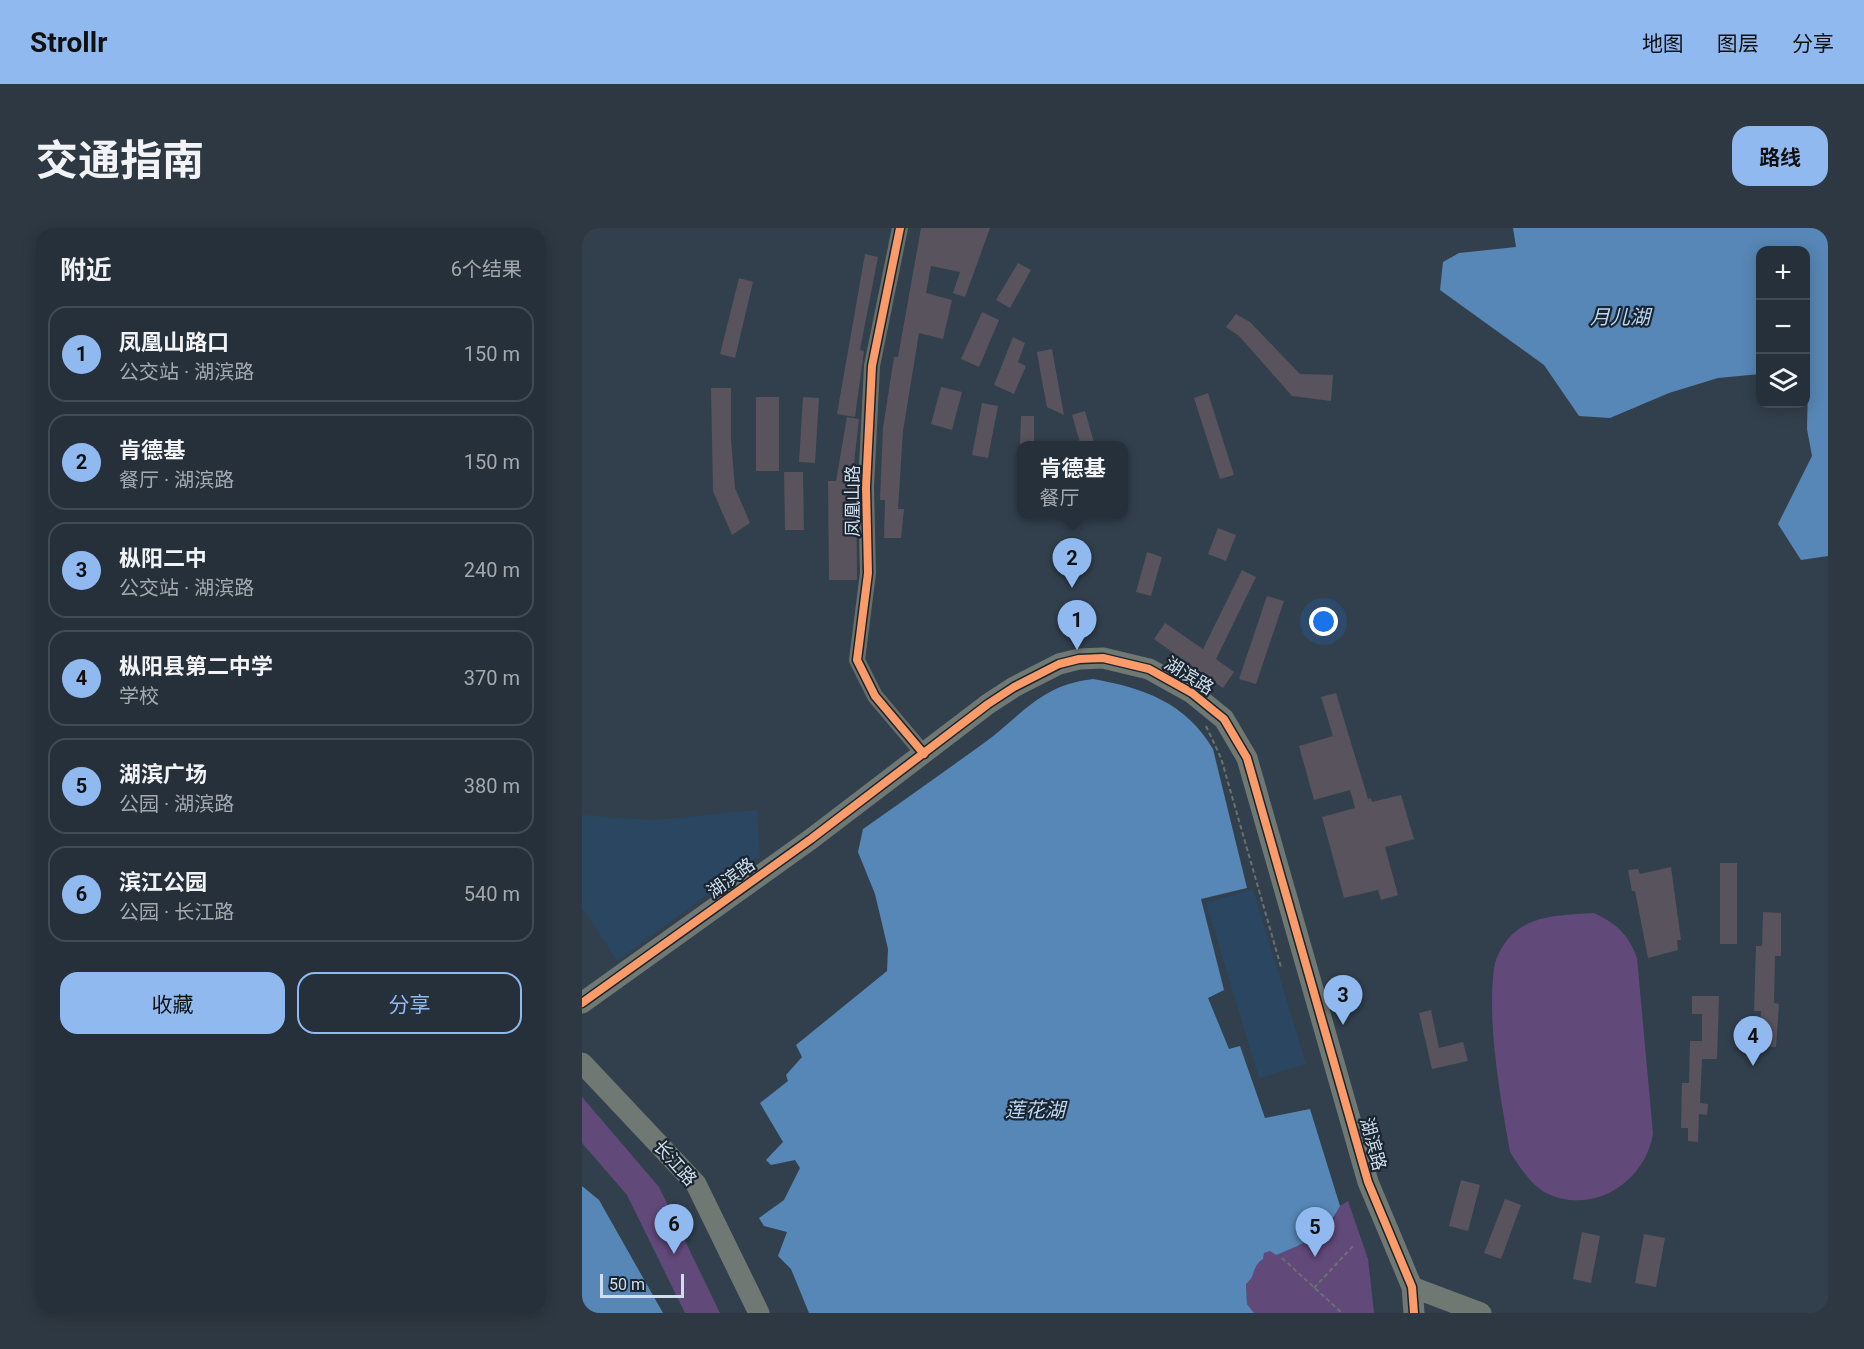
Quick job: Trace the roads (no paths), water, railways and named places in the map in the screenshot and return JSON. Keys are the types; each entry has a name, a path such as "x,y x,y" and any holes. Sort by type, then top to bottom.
{"main road":[{"name":"湖滨路","path":"582,1003 811,839 1014,687 1059,664 1079,659 1126,661 1149,669 1192,693 1224,720 1247,758 1368,1182 1412,1287 1414,1313"},
{"name":"长江路","path":"582,1063 696,1184 759,1313"},
{"path":"1412,1287 1481,1313"}],"street":[{"name":"凤凰山路","path":"900,228 872,366 866,487 868,573 857,660 875,696 924,754"}],"water":[{"name":"月儿湖","path":"1513,228 1828,228 1828,556 1801,560 1778,524 1812,456 1807,429 1808,408 1810,408 1810,246 1756,246 1756,374 1718,378 1669,393 1610,418 1579,416 1544,365 1440,290 1443,262 1459,253 1516,247"},
{"name":"莲花湖","path":"1093,679 1129,687 1162,700 1190,720 1213,749 1247,888 1201,899 1224,990 1208,998 1229,1049 1240,1046 1265,1118 1310,1109 1340,1206 1328,1225 1314,1237 1276,1255 1270,1251 1264,1253 1263,1259 1246,1284 1247,1304 1254,1313 809,1313 791,1269 778,1256 787,1232 764,1226 759,1218 784,1200 800,1168 795,1160 771,1165 766,1160 783,1142 760,1103 788,1081 786,1075 802,1057 796,1045 887,971 888,949 875,894 858,852 863,829 984,743 1046,694 1075,682"},
{"path":"582,1186 599,1200 663,1313 582,1313"}],"place":[{"name":"肯德基","path":"1072,588"},
{"name":"凤凰山路口","path":"1077,650"},
{"name":"枞阳二中","path":"1343,1025"},
{"name":"枞阳县第二中学","path":"1753,1066"},
{"name":"滨江公园","path":"674,1254"},
{"name":"湖滨广场","path":"1315,1257"}]}
